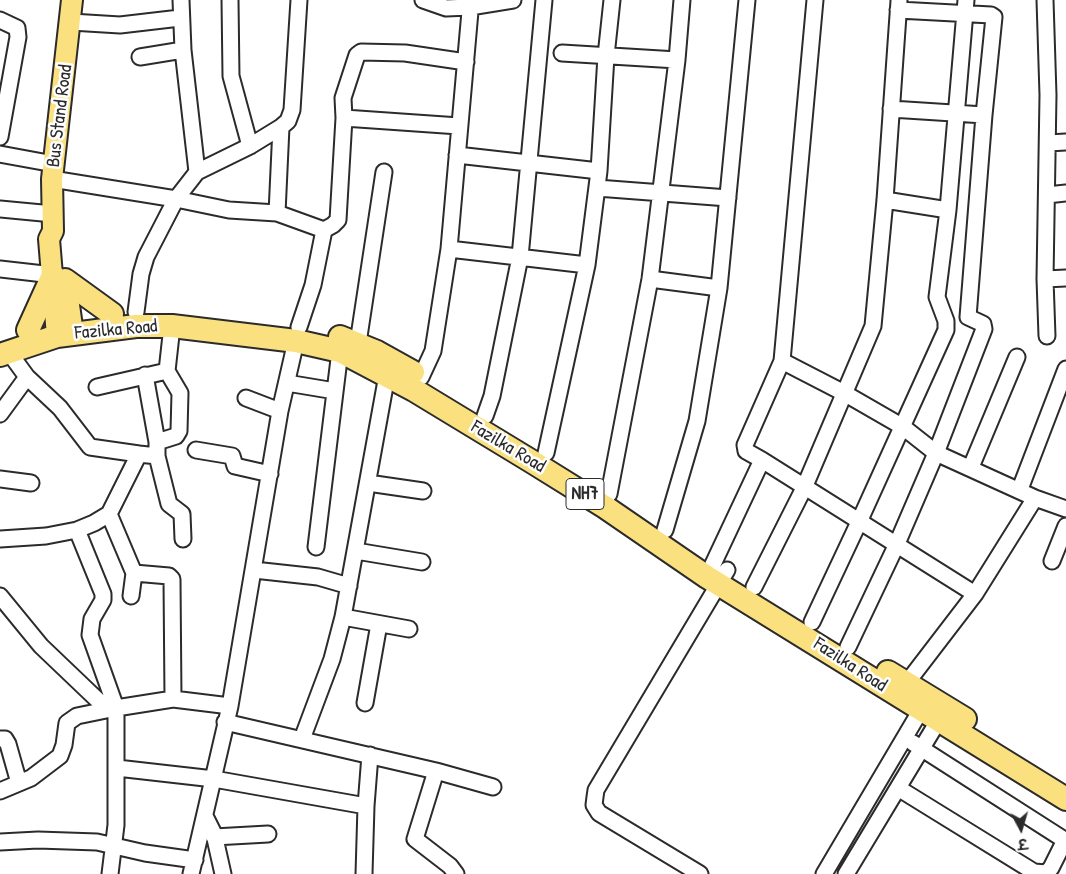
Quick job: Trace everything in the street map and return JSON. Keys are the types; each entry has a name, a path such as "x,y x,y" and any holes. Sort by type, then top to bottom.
{"highway":[{"path":"28,330 59,277 112,314"},
{"name":"Fazilka Road","path":"64,328 112,314 136,312 175,313 298,334 349,347 421,377 546,453 665,530 716,573 754,587 812,622 906,684 934,709 1066,781"},
{"name":"Fazilka Road","path":"64,328 172,326 298,334"},
{"name":"NH7","path":"3,349 28,330 64,328"},
{"name":"NH7","path":"3,349 64,328"},
{"name":"Fazilka Road","path":"349,347 387,375 716,573 934,709 1066,799"}],"main road":[{"name":"Bus Stand Road","path":"64,328 59,277 60,239 53,223 53,171 72,0"}],"street":[{"path":"181,0 180,18 197,172"},
{"path":"230,0 232,76 250,146"},
{"path":"136,312 141,274 146,257 176,198 197,172 250,146 288,121 292,110 299,0"},
{"path":"423,0 446,8 513,0"},
{"path":"485,416 492,396 520,257 544,0"},
{"path":"546,453 587,265 599,171 606,56 612,0"},
{"path":"610,494 650,279 677,60 682,0"},
{"path":"665,530 697,421 719,288 747,0"},
{"path":"815,0 782,361 745,445 746,451 975,594"},
{"path":"1045,0 1048,143 1045,279 1047,336"},
{"path":"421,377 433,351 449,249 470,4"},
{"path":"754,587 804,488 873,326 885,200 899,5 965,8 991,15 995,22 984,115 968,317 983,324 984,329 936,453 896,546 848,647"},
{"path":"812,622 946,330 946,321 937,297 948,210 965,8"},
{"path":"70,22 120,25 180,18"},
{"path":"0,20 17,28 18,36 4,93 0,137"},
{"path":"140,57 183,50"},
{"path":"0,154 53,171 229,210 277,212 324,230 333,226 338,220 344,118 343,98 356,55 361,52 405,53 466,62"},
{"path":"562,53 677,60"},
{"path":"891,109 956,115 984,115"},
{"path":"344,118 459,126"},
{"path":"277,212 281,127"},
{"path":"1048,143 1066,142"},
{"path":"457,155 599,171"},
{"path":"316,547 335,391 349,347 384,172"},
{"path":"597,188 728,198"},
{"path":"1047,194 1066,193"},
{"path":"885,200 948,210"},
{"path":"0,209 53,223"},
{"path":"0,842 38,840 115,844 193,867 230,706 280,410 298,334 313,284 324,230"},
{"path":"449,249 587,265"},
{"path":"0,269 59,277"},
{"path":"1045,279 1066,278"},
{"path":"650,279 719,288"},
{"path":"3,349 27,378 60,408 90,447 139,454 157,449 176,436 179,430 180,393 167,370 172,326"},
{"path":"970,467 1017,357"},
{"path":"782,361 844,393 903,427 936,453 1020,489 1036,498 1066,509"},
{"path":"1020,489 1066,369"},
{"path":"97,387 167,370"},
{"path":"144,375 169,504 182,514 183,539"},
{"path":"302,740 332,659 343,617 387,375"},
{"path":"0,414 27,378"},
{"path":"287,383 335,391"},
{"path":"246,398 280,410"},
{"path":"196,450 232,456 235,466 270,474"},
{"path":"0,539 46,536 77,530 94,524 109,514 139,454"},
{"path":"700,874 599,813 594,805 594,797 596,790 716,573 762,460"},
{"path":"0,479 31,483"},
{"path":"368,483 423,491"},
{"path":"906,684 975,594 1036,498"},
{"path":"109,514 134,573 131,596"},
{"path":"1052,561 1066,526"},
{"path":"77,530 103,594 100,606 92,619 90,634 111,708 116,768 115,844 110,874"},
{"path":"356,551 422,562"},
{"path":"254,570 318,576 349,586"},
{"path":"134,573 169,576 172,579 173,699"},
{"path":"0,596 41,646 111,708"},
{"path":"343,617 410,630"},
{"path":"365,703 379,624"},
{"path":"0,791 44,770 60,756 64,746 67,723 70,719 111,708 173,699 230,706"},
{"path":"824,874 904,737 934,709"},
{"path":"846,874 921,749 934,709"},
{"path":"225,722 436,771 493,787"},
{"path":"898,788 1034,872 1046,873 1052,868 1066,840 904,737"},
{"path":"0,739 5,739 8,744 19,783"},
{"path":"364,874 370,756"},
{"path":"116,768 214,780 366,806"},
{"path":"436,771 415,839 450,866 456,874"},
{"path":"205,816 214,837 223,874"},
{"path":"214,837 268,834"}]}
